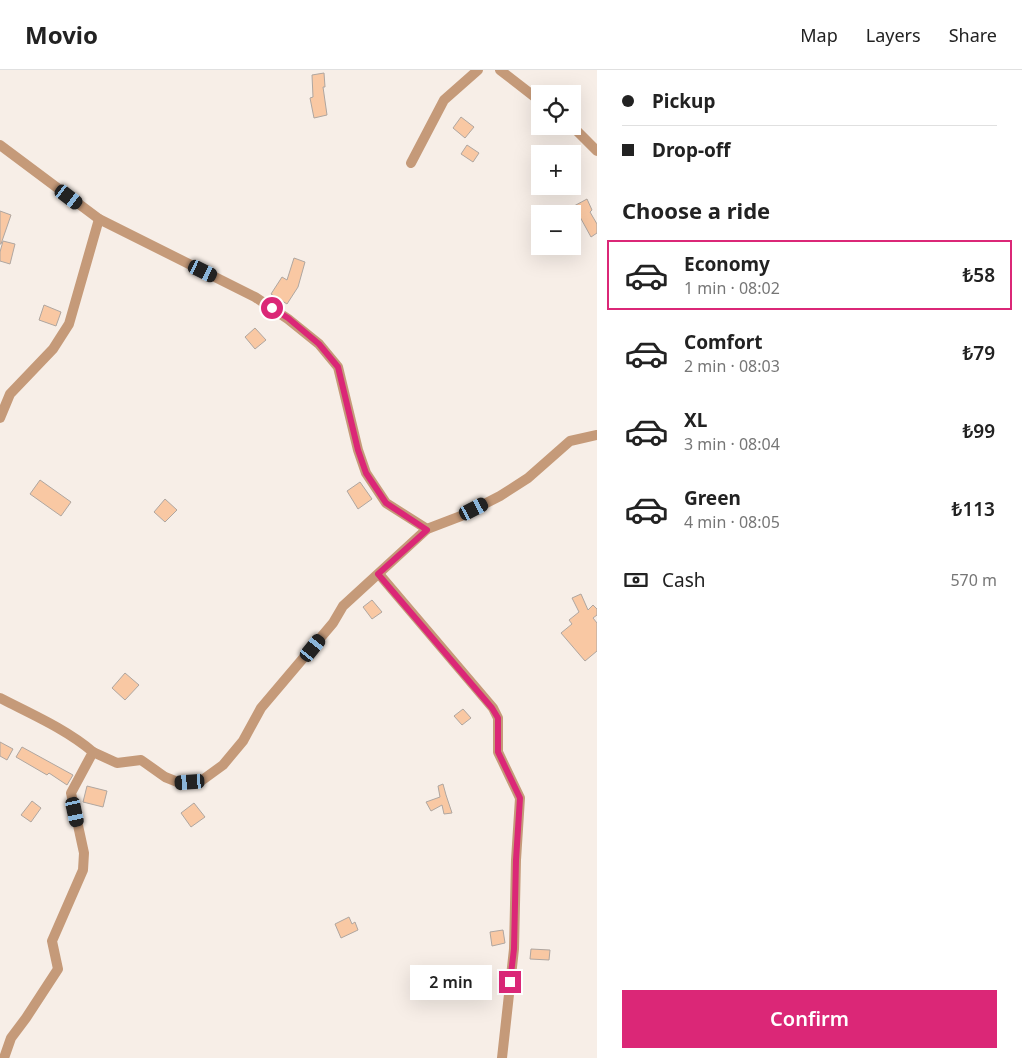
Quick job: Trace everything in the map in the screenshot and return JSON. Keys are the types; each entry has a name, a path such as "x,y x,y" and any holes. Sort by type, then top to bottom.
{"street":[{"path":"410,163 444,100 478,70"},
{"path":"500,70 531,94"},
{"path":"581,135 597,151"},
{"path":"0,145 99,220 255,297 288,318 319,344 338,367 358,450 366,473 386,503 427,530"},
{"path":"0,418 10,394 53,349 69,324 99,220"},
{"path":"0,698 84,743 93,752 117,763 141,760 165,777 180,783 201,781 223,765 242,741 261,708 333,623 343,606 427,530 461,516 500,496 528,478 570,441 597,435"},
{"path":"378,574 496,713 498,718 498,752 520,798 516,860 514,949 502,1058"},
{"path":"4,1058 11,1038 58,970 52,941 83,870 84,853 71,792 93,752"}],"building":[{"path":"324,73 325,87 323,87 327,115 314,118 310,98 313,97 312,75"},
{"path":"461,117 474,127 465,138 453,128"},
{"path":"467,145 479,153 473,162 461,154"},
{"path":"587,199 592,210 590,212 597,224 597,233 591,237 581,219 581,205 576,205"},
{"path":"0,211 11,215 1,244 0,244"},
{"path":"3,241 15,244 10,264 0,261"},
{"path":"294,258 305,262 298,287 287,304 271,294 282,277 287,280"},
{"path":"44,305 61,312 56,326 39,320"},
{"path":"255,328 266,340 255,349 245,337"},
{"path":"40,480 71,502 61,516 30,494"},
{"path":"360,482 372,499 358,509 347,491"},
{"path":"165,499 177,510 165,522 154,512"},
{"path":"581,594 588,610 593,605 597,609 597,615 593,618 597,623 597,651 585,661 561,633 572,624 569,620 579,612 572,598"},
{"path":"372,600 382,612 372,619 363,607"},
{"path":"125,673 139,685 125,700 112,688"},
{"path":"463,709 471,718 462,725 454,716"},
{"path":"0,742 13,749 7,760 0,756"},
{"path":"22,747 73,775 67,785 49,773 47,775 16,757"},
{"path":"443,784 452,813 444,814 442,805 431,811 426,802 440,797 438,786"},
{"path":"87,786 107,791 103,807 83,802"},
{"path":"32,801 41,808 31,822 21,815"},
{"path":"194,803 205,817 191,827 181,813"},
{"path":"349,917 352,924 355,922 358,930 341,938 335,924"},
{"path":"503,930 505,943 492,946 490,932"},
{"path":"531,949 550,950 549,960 530,959"}],"route":[{"path":"272,308 288,318 319,344 338,367 358,450 366,473 386,503 427,530 378,574 492,708 498,718 498,752 520,798 516,860 514,949 510,982"}]}
